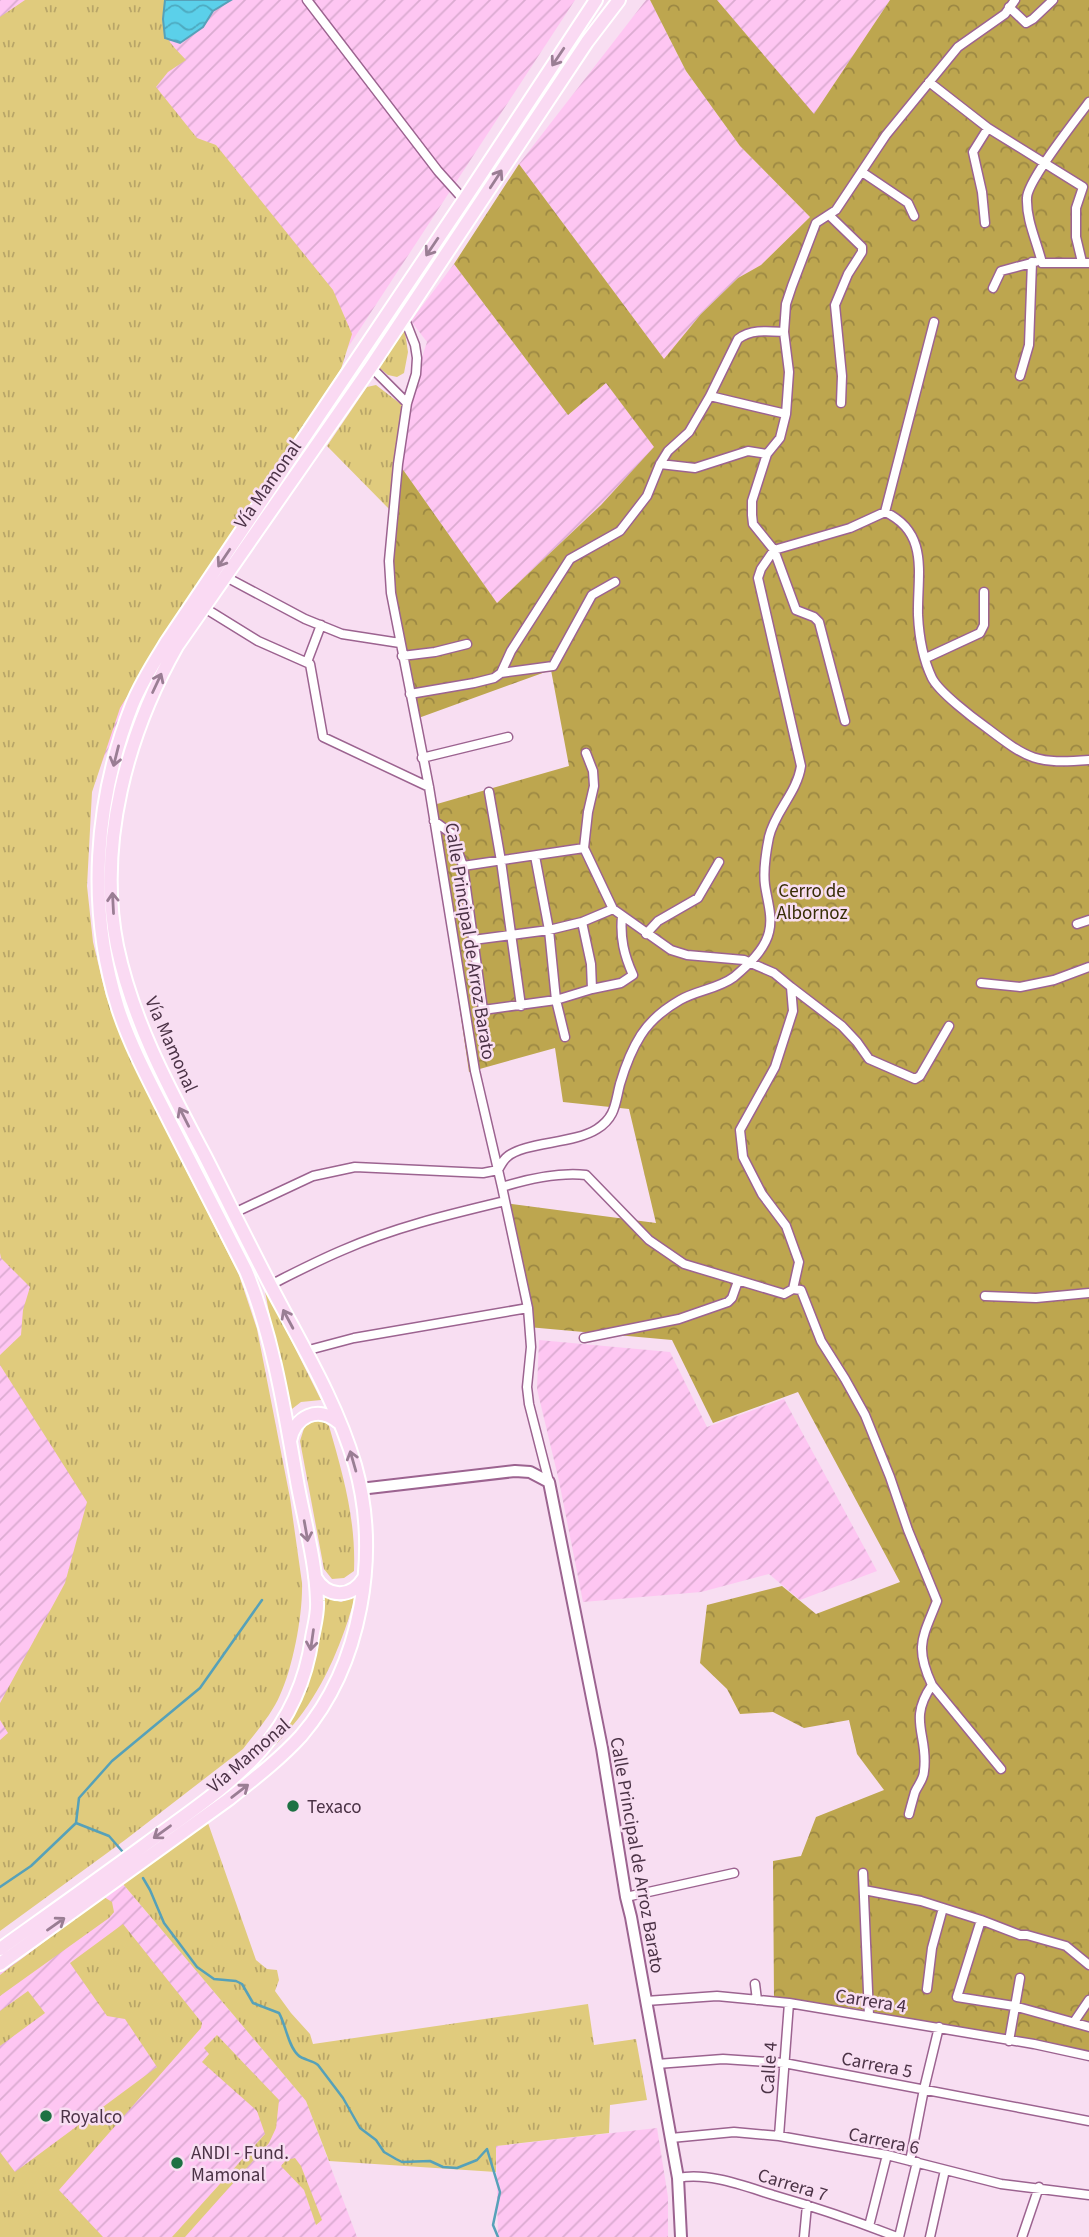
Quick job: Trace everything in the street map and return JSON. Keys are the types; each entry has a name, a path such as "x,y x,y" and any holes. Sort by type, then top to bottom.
{"main road":[{"name":"Vía Mamonal","path":"0,1949 219,1790 260,1753 279,1729 303,1681 308,1666 317,1603 314,1572 290,1441 271,1348 257,1298 246,1271 149,1081 119,1011 105,952 99,910 98,857 102,818 119,742 132,704 168,640 596,0"},
{"name":"Vía Mamonal","path":"0,1964 254,1780 301,1735 339,1675 357,1622 364,1577 365,1528 360,1489 356,1467 341,1424 145,1039 122,967 117,942 112,879 115,831 122,787 144,711 177,646 371,368 587,42 619,0"},
{"path":"290,1441 295,1426 306,1416 321,1413 329,1415 341,1424"},
{"path":"314,1572 322,1587 337,1594 353,1590 364,1577"}],"street":[{"path":"307,0 438,171 464,200"},
{"path":"845,721 819,622 814,617 796,610 774,550 753,524 752,502 767,454 780,438 786,414 789,373 784,332 786,304 816,223 841,203 886,135 958,47 1004,14 1012,4 1026,23 1053,0"},
{"path":"929,82 988,128 1083,187 1076,208 1076,237 1085,262 1037,262 1001,271 993,288"},
{"path":"1020,376 1029,345 1037,262 1026,196 1045,163 1089,102"},
{"path":"985,223 982,192 973,152 988,128"},
{"path":"862,172 908,203 914,216"},
{"path":"829,215 862,247 862,252 848,274 835,305 842,376 841,403"},
{"name":"Calle Principal de Arroz Barato","path":"404,317 417,358 398,464 389,561 391,593 429,787 475,1071 528,1308 531,1347 527,1387 529,1404 549,1482 602,1748 626,1897 678,2179 681,2237"},
{"path":"885,512 934,323"},
{"path":"501,673 510,651 570,559 620,531 647,496 660,464 668,451 689,432 738,339 745,333 784,332"},
{"path":"371,368 407,403"},
{"path":"710,396 786,414"},
{"path":"660,464 695,468 748,451 767,454"},
{"path":"234,1213 313,1176 345,1168 377,1167 483,1173 498,1170 505,1157 515,1152 579,1136 596,1130 604,1123 617,1104 625,1071 643,1032 681,999 731,979 750,962 764,945 769,933 765,863 769,836 774,821 795,787 801,766 758,578 761,569 774,550 850,528 885,512"},
{"path":"885,512 907,527 915,545 919,567 918,617 926,659 934,682 978,722 1028,757 1045,762 1089,760"},
{"path":"226,577 305,619 342,634 400,643"},
{"path":"410,694 474,683 494,678 501,673 553,666 593,595 615,582"},
{"path":"926,659 980,633 984,625 984,592"},
{"path":"204,607 258,641 307,662 312,668 323,737 429,787"},
{"path":"307,662 321,625"},
{"path":"402,656 467,644"},
{"path":"422,758 508,737"},
{"path":"586,753 593,771 594,786 584,848 613,909 622,916 671,950 687,955 750,962 774,973 842,1026 869,1059 915,1079 920,1076 949,1026"},
{"path":"489,792 521,1006"},
{"path":"434,821 452,835 463,866 483,1010 556,1000 621,983 633,975 620,937 622,916"},
{"path":"463,866 584,848"},
{"path":"535,856 549,930 556,1000 565,1037"},
{"path":"646,934 658,921 698,898 719,862"},
{"path":"473,940 549,930 582,922 613,909"},
{"path":"1077,924 1089,920"},
{"path":"582,922 592,964 592,989"},
{"path":"981,983 1020,987 1054,981 1089,967"},
{"path":"791,987 793,1011 775,1067 740,1130 743,1157 762,1194 786,1226 797,1255 799,1262 793,1289"},
{"path":"502,1187 522,1181 586,1175 649,1240 684,1264 784,1294 793,1289 802,1290 821,1341 864,1415 933,1587 937,1601 923,1633 921,1647 926,1671 932,1685 1001,1769"},
{"path":"270,1285 345,1249 382,1235 424,1221 505,1201"},
{"path":"584,1338 679,1319 728,1302 738,1281"},
{"path":"985,1296 1036,1298 1089,1293"},
{"path":"305,1351 354,1338 528,1308"},
{"path":"360,1489 515,1471 530,1472 549,1482"},
{"path":"909,1814 924,1776 925,1761 919,1710 932,1685"},
{"path":"863,1872 869,2015"},
{"path":"626,1897 734,1873"},
{"path":"864,1890 921,1901 1020,1935 1066,1946 1089,1965"},
{"path":"928,1989 932,1948 943,1908"},
{"path":"981,1920 957,1997 1014,2006 1089,2027"},
{"path":"1009,2041 1020,1978"},
{"path":"755,1984 757,2000"},
{"name":"Carrera 4","path":"646,2001 718,1996 789,2003 939,2027 1089,2056"},
{"path":"1074,2022 1089,2000"},
{"name":"Calle 4","path":"779,2136 789,2003"},
{"path":"898,2237 914,2162 924,2089 939,2027"},
{"name":"Carrera 5","path":"657,2064 723,2059 785,2063 1089,2121"},
{"name":"Carrera 6","path":"671,2138 734,2132 779,2136 887,2155 1001,2184 1089,2195"},
{"path":"869,2226 887,2155"},
{"path":"930,2237 945,2170"},
{"name":"Carrera 7","path":"678,2179 689,2176 731,2182 898,2237"},
{"path":"1022,2237 1039,2187"},
{"path":"804,2237 807,2205"}],"shaded area":[{"path":"0,0 575,0 162,632 86,797 86,945 128,1080 200,1206 0,1928"},
{"path":"646,0 650,0 686,71 740,146 810,217 761,265 738,278 701,314 664,359 519,164"},
{"path":"717,0 890,0 814,115"},
{"path":"454,264 568,415 606,383 655,447 601,505 497,603 399,464 407,403 427,342 411,321"},
{"path":"539,1340 670,1352 707,1427 784,1399 877,1571 800,1600 769,1574 701,1592 583,1602 537,1389"},
{"path":"123,1884 306,2101 357,2237 0,2237 0,1973"},
{"path":"657,2128 668,2197 668,2237 498,2237 496,2146"}],"green space":[{"path":"25,0 165,0 165,34 186,60 168,72 156,87 197,138 216,145 333,290 352,334 341,369 164,636 120,708 92,792 87,886 93,942 106,996 144,1087 239,1275 257,1329 290,1498 302,1583 301,1610 293,1655 277,1702 243,1749 0,1931 0,1740 8,1733 0,1720 0,1703 65,1583 87,1502 0,1365 0,1355 21,1335 23,1310 30,1287 1,1258 0,1253 0,17"},
{"name":"Cerro de Albornoz","path":"650,0 717,0 814,114 890,0 1089,0 1089,2054 1029,2040 852,2008 774,2001 773,1861 801,1856 816,1817 884,1790 857,1754 849,1720 804,1728 773,1712 740,1714 727,1689 700,1663 707,1605 782,1586 816,1614 900,1582 798,1392 713,1423 672,1340 528,1327 504,1203 656,1223 629,1109 563,1102 555,1048 469,1072 430,806 569,766 551,670 413,720 389,593 399,464 497,603 601,505 654,447 606,383 568,415 454,264 519,164 664,359 701,314 738,278 761,265 810,217 740,146 686,71"},
{"path":"404,326 408,352 404,373 397,377 388,375 377,366"},
{"path":"376,385 402,405 390,510 327,446 367,387"},
{"path":"264,1286 321,1400 301,1402 288,1412"},
{"path":"314,1418 322,1419 329,1426 348,1497 354,1571 344,1578 332,1579 324,1569 300,1441 306,1422"},
{"path":"319,1595 341,1602 355,1597 339,1645 308,1705 286,1734 247,1776 292,1712"},
{"path":"208,1823 256,1960 267,1969 277,1970 279,1980 275,1991 310,2034 313,2044 588,2004 594,2045 636,2039 647,2100 610,2105 609,2133 496,2146 496,2172 329,2161 306,2101 123,1884"},
{"path":"104,1897 112,1902 114,1912 109,1918 0,1996 0,1975"},
{"path":"123,1924 202,2023 201,2028 59,2190 103,2237 0,2237 0,2152 15,2172 157,2067 125,2019 107,2016 70,1963"},
{"path":"28,1991 45,2013 0,2046 0,2011"},
{"path":"217,2035 279,2100 276,2128 269,2143 185,2237 172,2237 265,2134 257,2111 202,2062 209,2054 204,2048"},
{"path":"295,2158 301,2166 322,2220 316,2225 304,2190 281,2166 286,2160"}],"water":[{"path":"165,0 231,0 213,11 203,27 180,43 165,38"}],"waterway":[{"path":"0,1887 31,1866 76,1823 79,1798 112,1761 200,1688 262,1600"},
{"path":"76,1823 109,1836 122,1851"},
{"path":"143,1878 164,1923 197,1967 214,1979 242,1984 253,2003 279,2013 295,2051 300,2057 318,2065 343,2098 360,2128 376,2140 384,2152 402,2162 430,2161 443,2167 457,2168 477,2160 487,2149 500,2192 493,2225 498,2237"}],"place":[{"name":"Texaco","path":"293,1806"},
{"name":"Royalco","path":"46,2116"},
{"name":"ANDI - Fund. Mamonal","path":"177,2163"}]}
